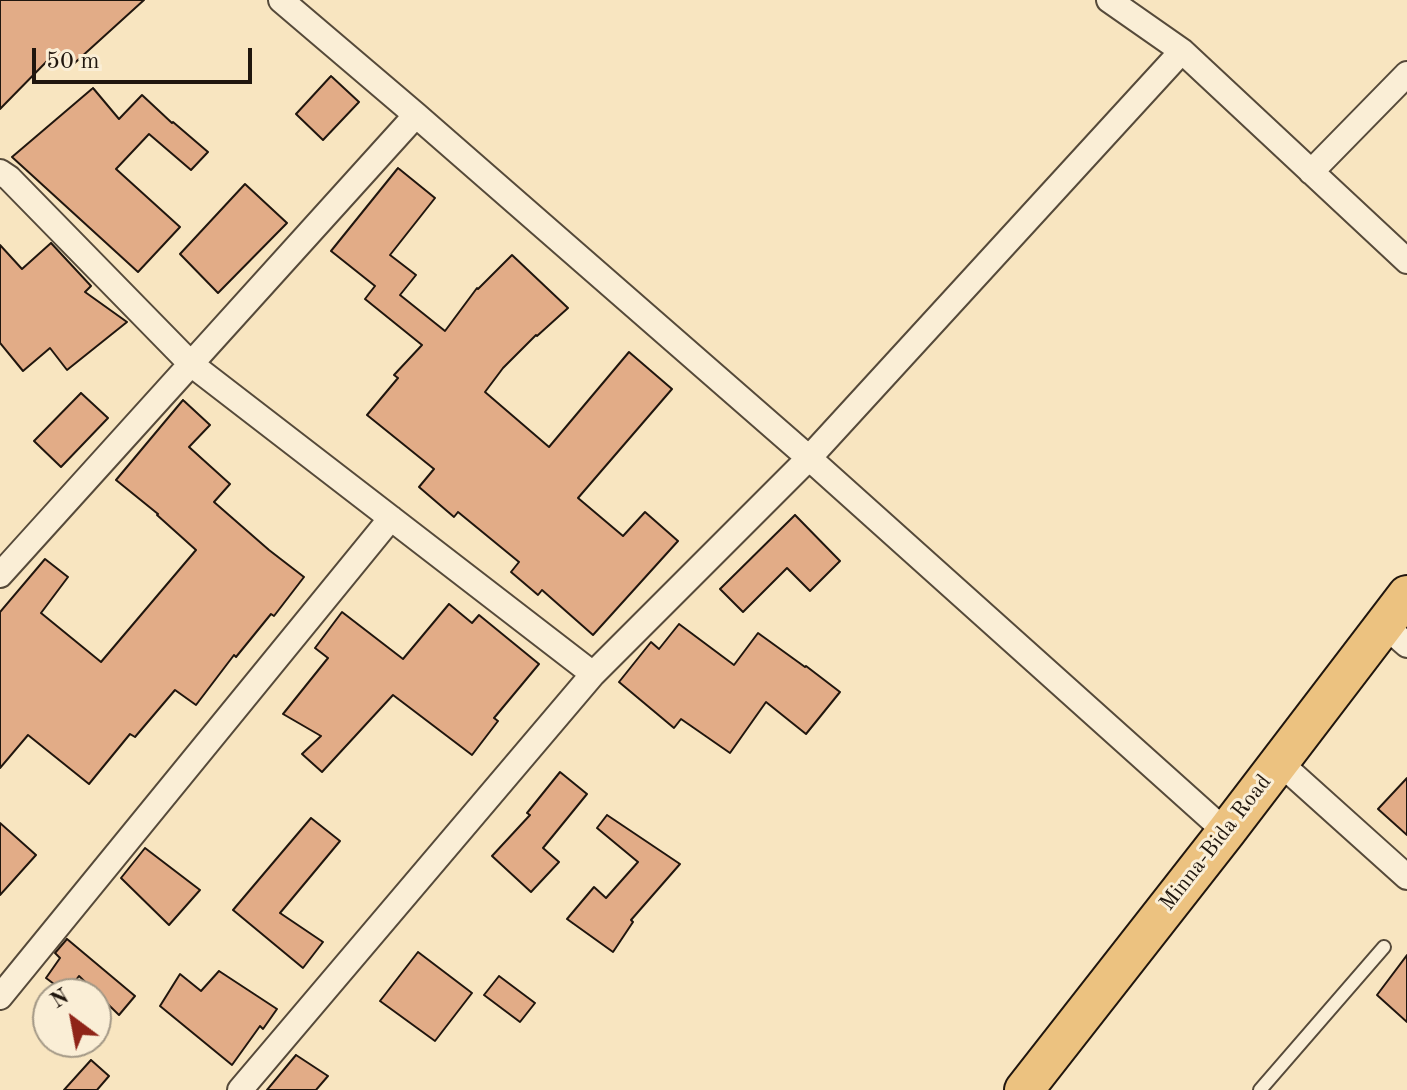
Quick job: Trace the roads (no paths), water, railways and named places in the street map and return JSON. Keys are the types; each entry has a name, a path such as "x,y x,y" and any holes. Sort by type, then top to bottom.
{"main road":[{"name":"Minna-Bida Road","path":"1024,1090 1279,762 1396,635 1407,595"}],"street":[{"path":"281,0 809,458 1226,832"},
{"path":"1109,0 1182,51 1407,261"},
{"path":"240,1090 593,674 809,458 1182,51"},
{"path":"1311,172 1407,74"},
{"path":"0,575 416,115"},
{"path":"0,172 191,364 593,674"},
{"path":"0,997 391,518"},
{"path":"1279,762 1407,877"}],"lane":[{"path":"1260,1090 1384,947"}]}
